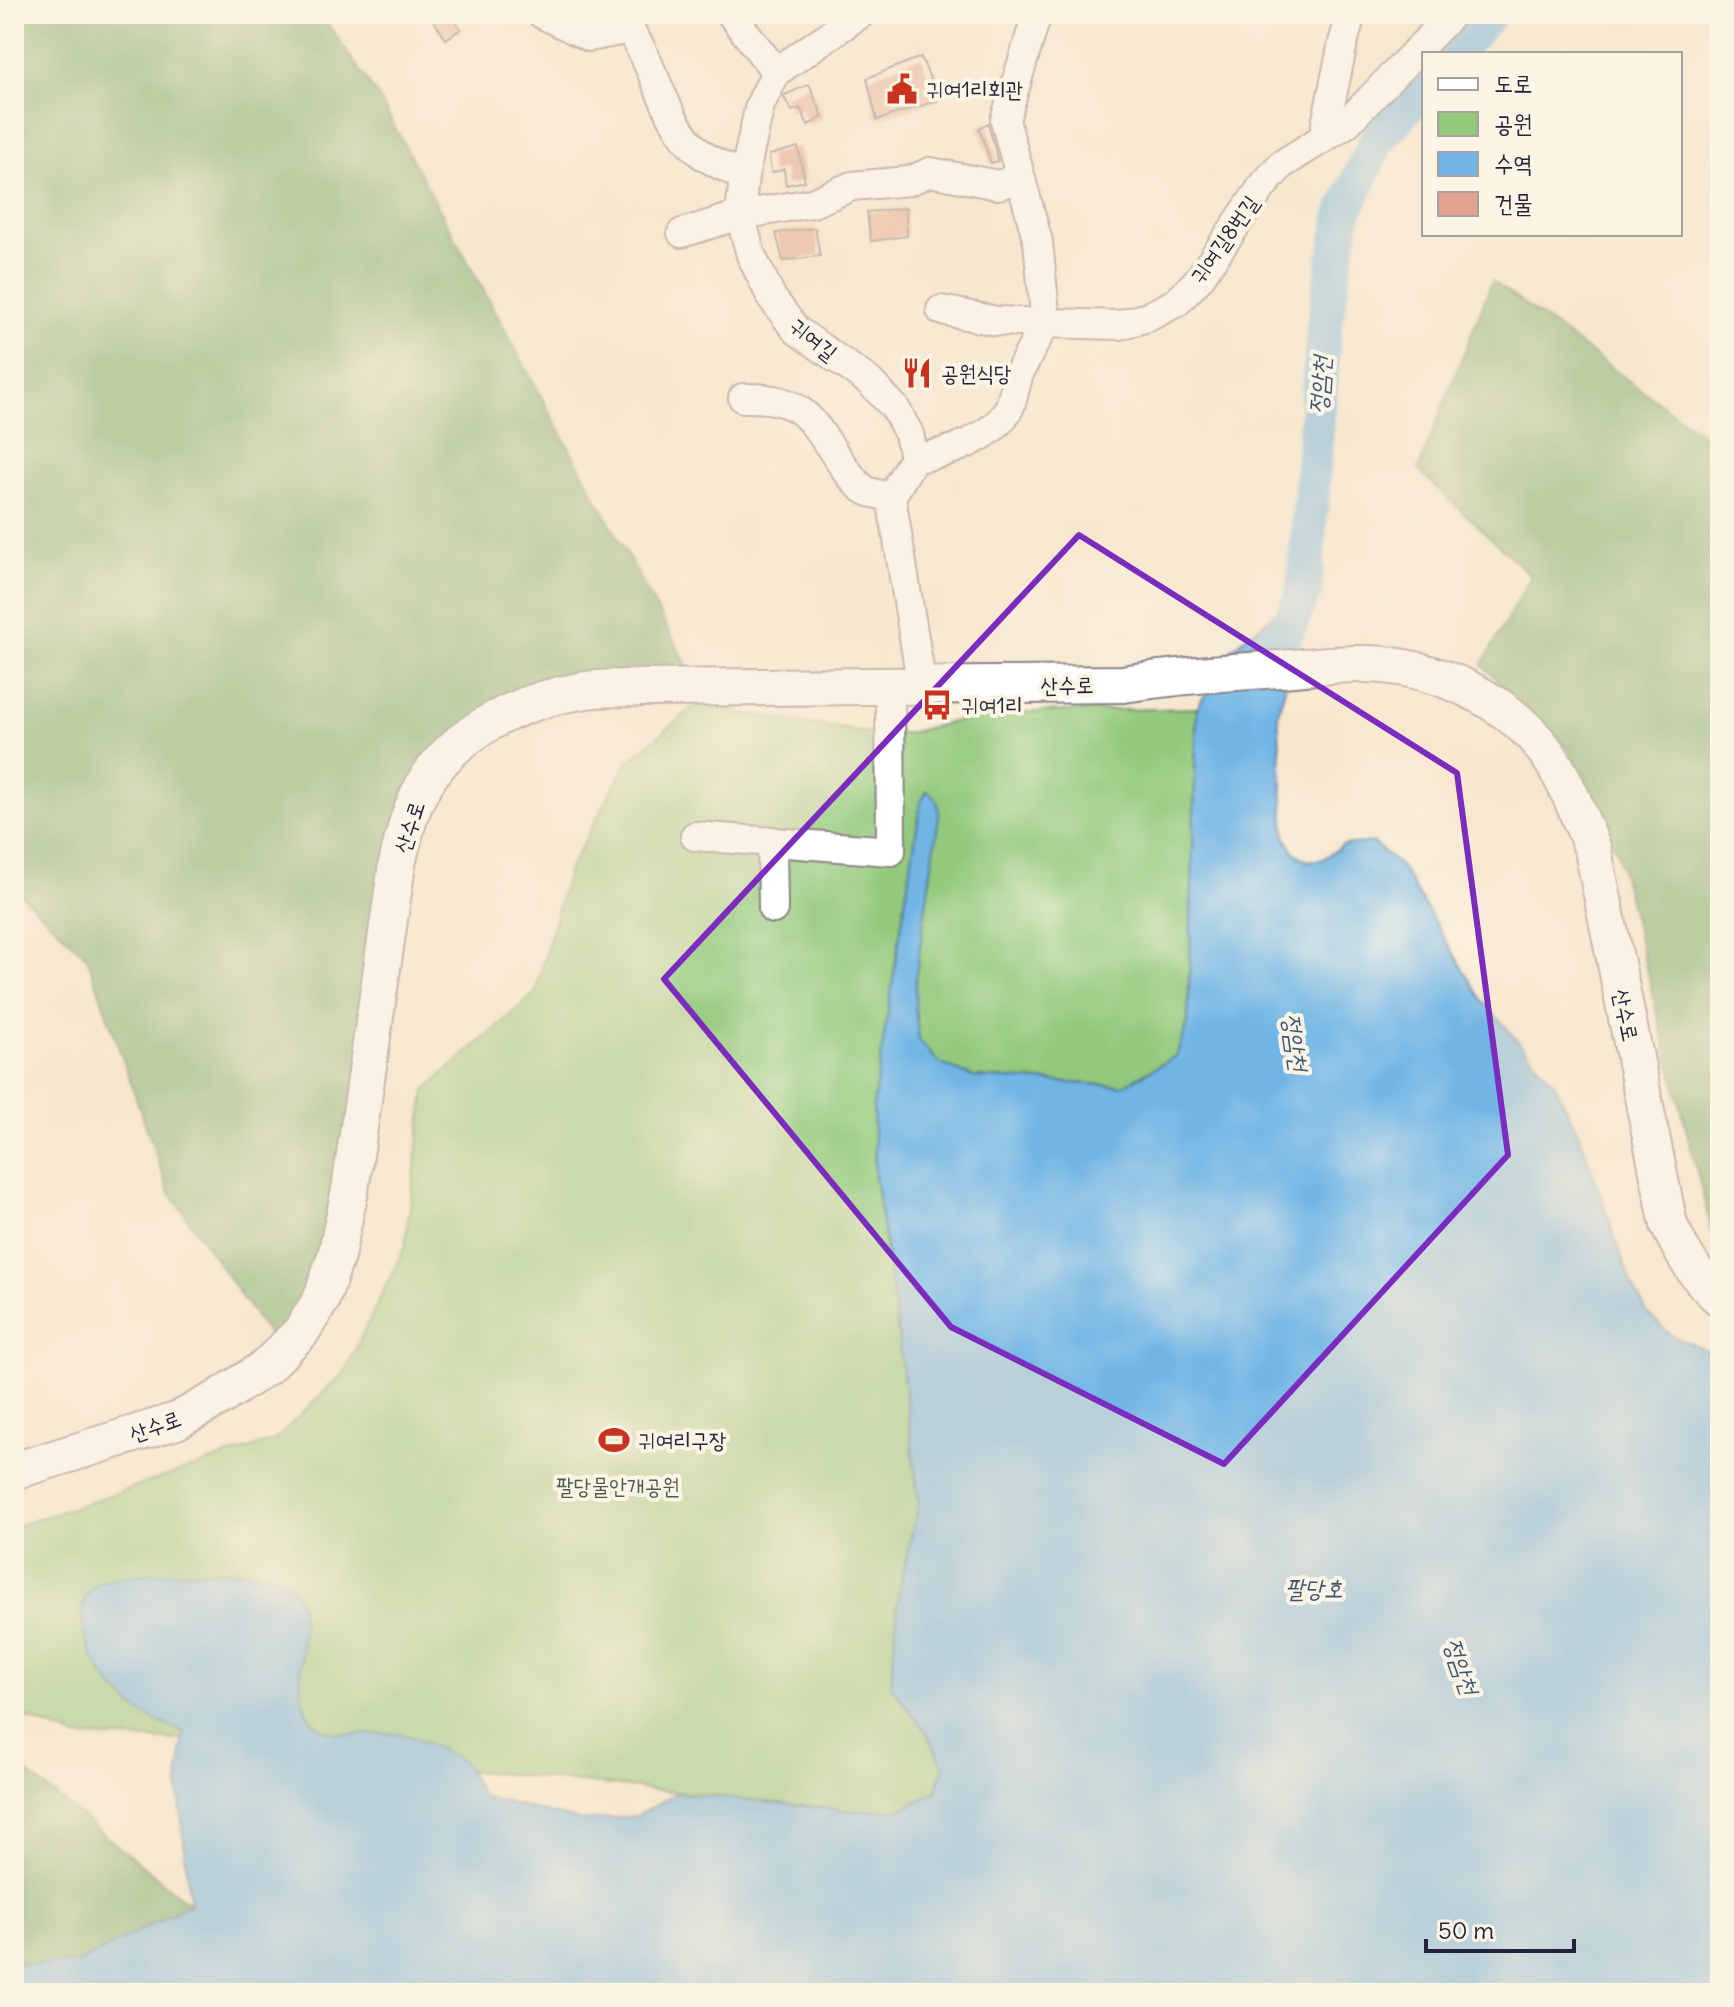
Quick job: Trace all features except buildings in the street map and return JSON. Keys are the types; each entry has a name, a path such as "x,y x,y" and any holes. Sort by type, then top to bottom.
{"main road":[{"name":"산수로","path":"14,1471 176,1421 219,1398 266,1367 301,1332 321,1300 336,1256 350,1190 397,864 408,821 422,787 448,754 476,730 508,713 581,690 1123,684 1191,674 1365,664 1399,668 1474,691 1513,718 1548,755 1573,801 1593,850 1669,1225 1684,1257 1720,1298"}],"street":[{"path":"542,14 589,37 629,29 680,129 699,152 718,165 744,176"},
{"path":"731,14 776,72 860,14"},
{"path":"695,836 891,851 906,687 891,497 914,458 937,455 965,444 996,425 1009,408 1019,373 1046,323 1038,242 1018,178 1005,120 1037,14"},
{"path":"1323,139 1351,14"},
{"name":"귀여길8번길","path":"941,310 996,321 1119,325 1148,317 1177,302 1199,279 1262,187 1281,165 1347,123 1452,14"},
{"name":"귀여길","path":"776,72 760,105 744,176 740,215 751,255 772,298 796,330 869,381 895,408 909,434 914,458"},
{"path":"682,233 740,215 812,203 852,186 909,181 930,172 998,185 1018,178"},
{"path":"743,398 771,397 795,404 813,422 849,474 865,491 891,497"},
{"path":"772,841 773,909"}],"highlighted area":[{"path":"1079,535 1457,773 1508,1155 1224,1464 951,1327 664,979"}],"green space":[{"path":"14,14 321,14 379,98 690,670 580,677 415,777 340,1169 313,1290 270,1338 168,1190 87,957 14,888"},
{"path":"1492,281 1720,447 1720,1218 1712,1232 1617,852 1568,749 1482,665 1531,576 1418,470"},
{"name":"팔당물안개공원","path":"694,706 882,735 908,733 989,713 1197,708 1188,1023 1176,1056 1122,1086 973,1077 939,1064 873,1106 875,1176 919,1502 899,1591 891,1686 928,1734 944,1767 936,1792 900,1810 855,1811 183,1740 76,1737 14,1713 14,1527 275,1440 345,1371 405,1246 425,1090 535,993 568,871 627,763"},
{"path":"14,1762 190,1904 77,1964 14,1964"}],"water":[{"name":"팔당호","path":"1304,591 1299,638 1278,713 1285,836 1293,851 1307,861 1323,859 1343,845 1373,842 1401,867 1482,1000 1555,1084 1581,1139 1631,1283 1648,1314 1672,1336 1720,1356 1720,1993 14,1993 14,1964 77,1964 190,1904 178,1782 184,1732 134,1708 99,1668 85,1634 85,1598 101,1582 114,1578 221,1571 268,1574 281,1578 295,1591 301,1609 300,1675 308,1714 321,1728 332,1732 400,1734 454,1756 464,1763 481,1796 581,1821 637,1816 676,1793 855,1811 900,1810 936,1792 944,1767 928,1734 891,1686 899,1591 919,1502 875,1176 873,1106 921,801 927,791 934,796 939,816 916,975 915,1008 919,1040 939,1063 973,1077 1122,1086 1176,1056 1188,1023 1197,708 1233,648"}],"waterway":[{"name":"정암천","path":"1456,52 1489,14"},
{"name":"정암천","path":"1285,635 1304,591 1324,326 1343,215 1377,140 1422,90"}],"place":[{"name":"귀여1리회관","path":"902,89"},
{"name":"공원식당","path":"917,373"},
{"name":"귀여1리","path":"937,705"},
{"name":"귀여리구장","path":"614,1440"}]}
